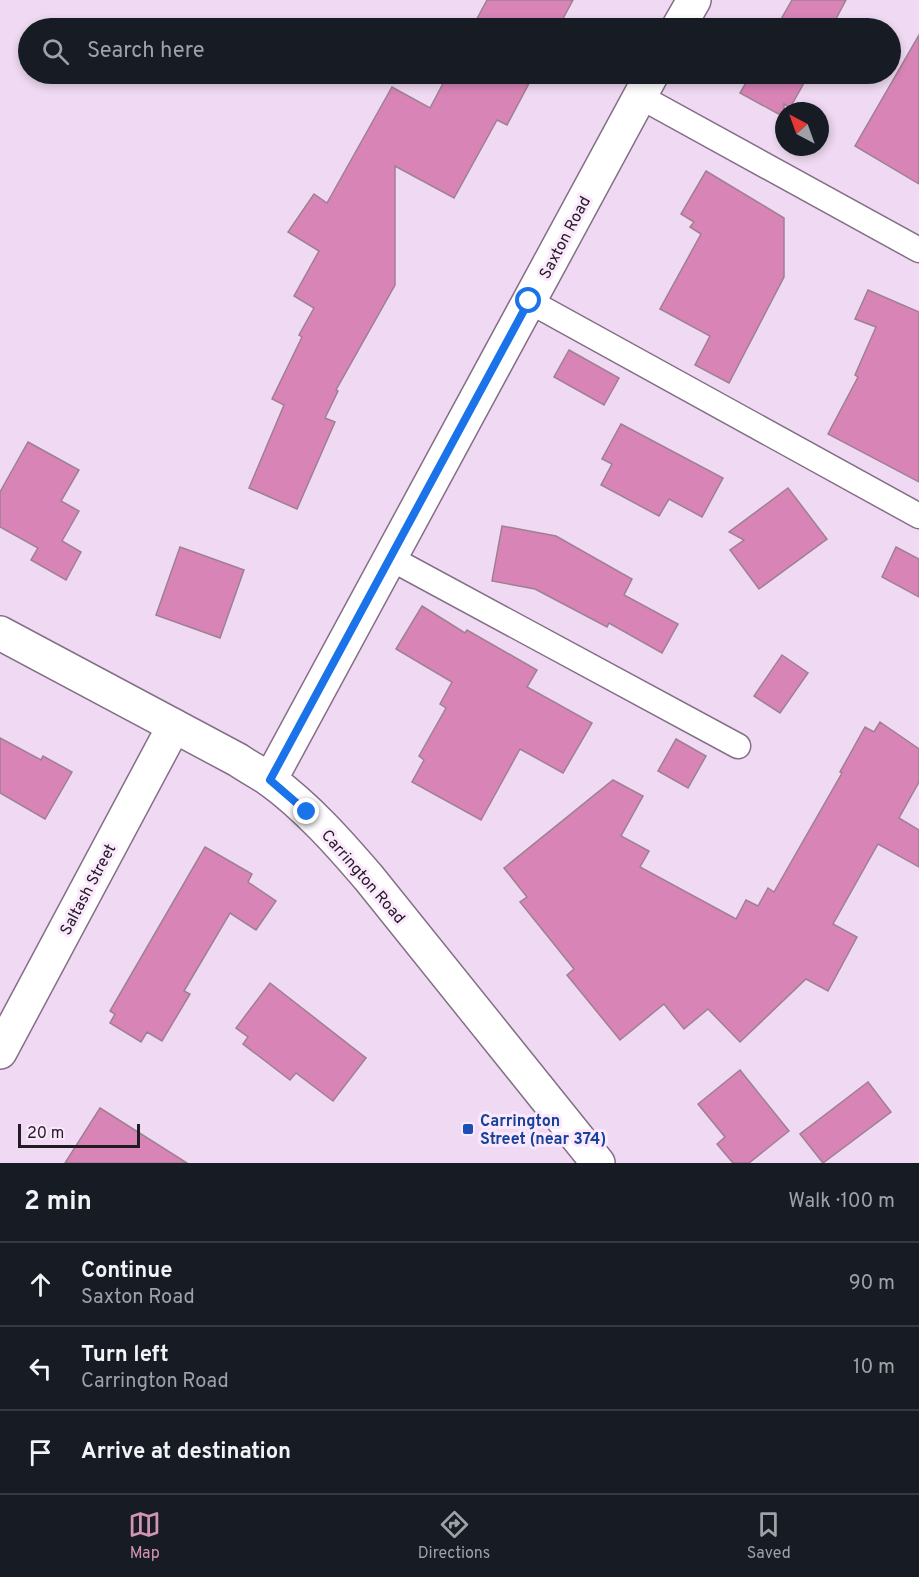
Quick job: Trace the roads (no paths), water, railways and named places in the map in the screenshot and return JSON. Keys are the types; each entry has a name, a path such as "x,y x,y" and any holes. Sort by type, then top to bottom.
{"street":[{"path":"684,18 694,0"},
{"name":"Saxton Road","path":"270,780 646,85"},
{"name":"Carrington Road","path":"0,633 238,760 270,780 341,845 598,1163"},
{"name":"Saltash Street","path":"0,1052 174,726"}],"lane":[{"path":"646,85 919,250"},
{"path":"529,301 919,516"},
{"path":"390,558 738,746"}],"place":[{"name":"Carrington Street (near 374)","path":"468,1129"}]}
